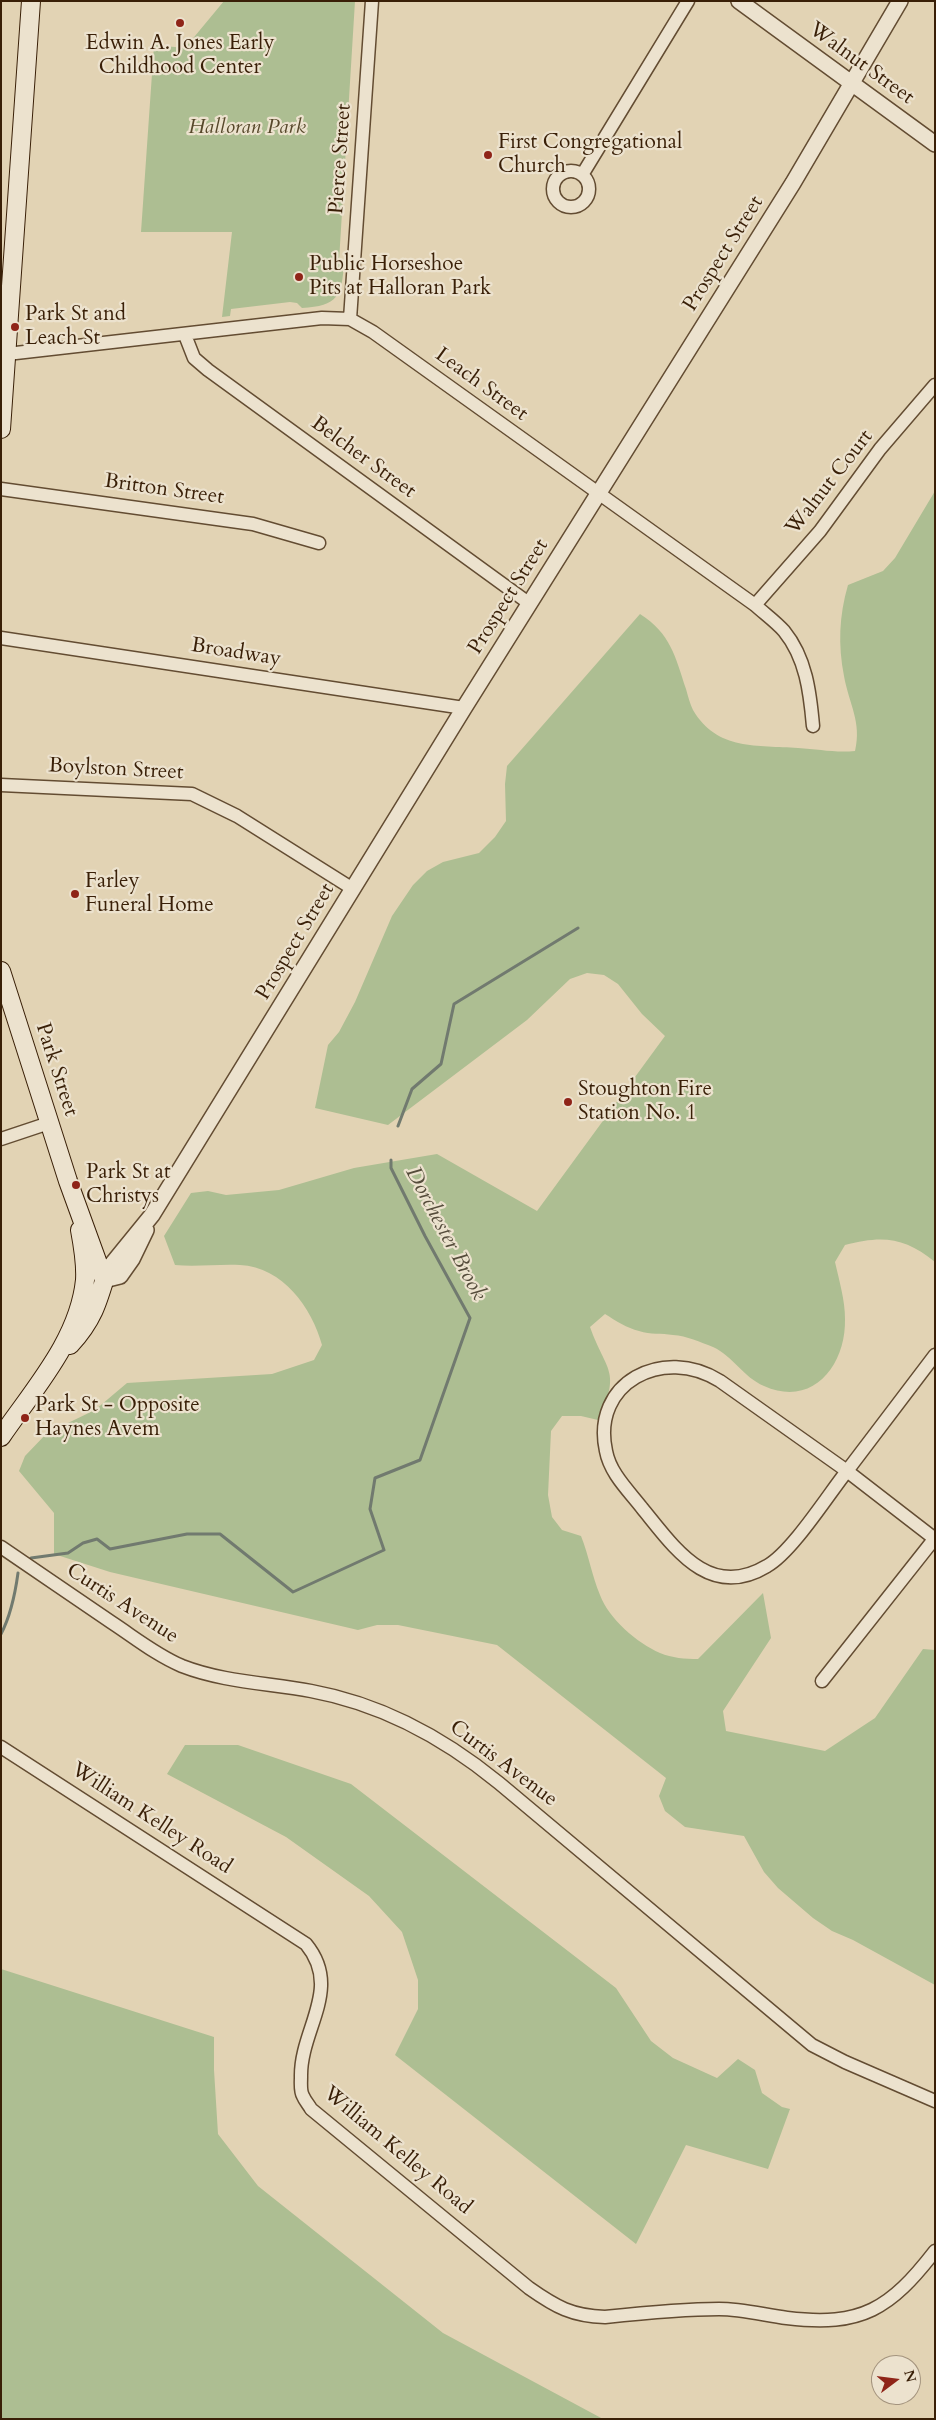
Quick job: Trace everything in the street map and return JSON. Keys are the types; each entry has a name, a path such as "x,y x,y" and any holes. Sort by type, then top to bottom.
{"main road":[{"path":"1,429 7,354 5,320 31,1"},
{"name":"Park Street","path":"2,979 68,1181 79,1224 85,1280 76,1315 53,1363"},
{"name":"Park Street","path":"1,1437 6,1419 80,1333 101,1297 102,1261 68,1181"},
{"path":"85,1280 102,1261"}],"street":[{"name":"Pierce Street","path":"350,319 372,1"},
{"path":"582,175 688,1"},
{"name":"Walnut Street","path":"739,1 935,144"},
{"name":"Prospect Street","path":"152,1215 129,1243 102,1261 120,1276 132,1260 152,1215 464,708 793,183 900,1"},
{"name":"Leach Street","path":"7,354 322,318 350,319 373,332 755,605 784,631 796,650 805,669 813,726"},
{"name":"Belcher Street","path":"185,335 194,358 208,370 530,604"},
{"name":"Walnut Court","path":"755,605 820,531 880,449 935,385"},
{"name":"Britton Street","path":"1,489 253,524 319,543"},
{"name":"Broadway","path":"1,638 464,708"},
{"name":"Boylston Street","path":"1,785 192,794 228,810 353,889"},
{"path":"1,1139 49,1124"},
{"path":"822,1681 935,1539 847,1471 720,1381 690,1367 660,1367 632,1379 616,1397 605,1425 605,1449 611,1466 681,1555 700,1569 717,1575 746,1575 763,1569 778,1559 847,1471 935,1355"},
{"name":"Curtis Avenue","path":"1,1547 151,1649 181,1666 235,1680 308,1690 350,1700 403,1720 449,1745 500,1783 812,2044 845,2062 935,2101"},
{"name":"William Kelley Road","path":"1,1747 306,1944 319,1963 322,1974 322,1989 302,2054 300,2068 302,2096 311,2109 529,2288 560,2309 589,2316 605,2317 719,2309 795,2319 840,2320 856,2317 886,2303 915,2277 935,2251"}],"green space":[{"name":"Halloran Park","path":"224,1 355,1 339,261 344,262 343,274 342,283 336,297 331,302 323,305 302,308 297,303 290,302 231,309 230,316 222,317 232,232 141,232 154,45 185,48"},
{"path":"935,491 935,1262 913,1247 893,1240 870,1240 845,1245 835,1262 845,1312 844,1336 840,1352 833,1366 823,1378 811,1387 797,1391 782,1391 764,1386 713,1347 683,1337 635,1330 605,1314 590,1327 609,1372 609,1391 598,1420 581,1416 562,1416 551,1431 548,1495 552,1517 562,1530 581,1536 597,1588 610,1613 633,1637 651,1649 669,1656 698,1659 763,1593 771,1638 723,1711 726,1731 825,1751 875,1718 923,1649 935,1650 935,1985 853,1940 832,1931 813,1918 778,1888 764,1872 744,1836 685,1827 665,1811 659,1796 666,1778 497,1645 398,1625 377,1625 358,1630 110,1572 54,1554 54,1513 19,1471 25,1456 47,1433 95,1410 127,1383 272,1374 314,1360 322,1345 317,1331 303,1304 282,1281 270,1273 255,1267 240,1265 175,1265 164,1236 191,1193 208,1191 226,1195 279,1190 354,1168 437,1154 537,1211 665,1036 642,1014 618,984 604,975 587,973 570,979 527,1020 388,1125 315,1108 328,1045 339,1032 355,1002 392,916 413,885 427,871 443,862 479,853 495,837 506,821 505,784 507,766 640,614 659,630 665,638 675,656 693,710 714,733 726,739 754,745 855,751 857,741 856,722 844,676 840,642 841,619 848,585 883,571 895,558"},
{"path":"185,1745 238,1745 351,1784 616,1988 651,2041 673,2058 717,2078 738,2059 755,2070 762,2093 782,2107 790,2109 768,2169 686,2145 636,2244 395,2055 418,2009 418,1980 402,1932 369,1896 286,1837 167,1774"},
{"path":"1,1969 214,2037 218,2134 258,2186 443,2333 603,2419 1,2419"}],"waterway":[{"name":"Dorchester Brook","path":"398,1126 412,1089 441,1064 454,1004 578,928"},
{"name":"Dorchester Brook","path":"31,1558 68,1553 83,1543 97,1539 110,1549 187,1534 220,1534 293,1592 384,1550 370,1509 375,1478 420,1460 470,1318 425,1236 391,1168 391,1160"},
{"name":"Dorchester Brook","path":"1,1634 12,1605 18,1573"}],"place":[{"name":"Edwin A. Jones Early Childhood Center","path":"180,23"},
{"name":"First Congregational Church","path":"488,155"},
{"name":"Public Horseshoe Pits at Halloran Park","path":"299,277"},
{"name":"Park St and Leach St","path":"15,327"},
{"name":"Farley Funeral Home","path":"75,894"},
{"name":"Stoughton Fire Station No. 1","path":"568,1102"},
{"name":"Park St at Christys","path":"76,1185"},
{"name":"Park St - Opposite Haynes Avem","path":"25,1418"}]}
